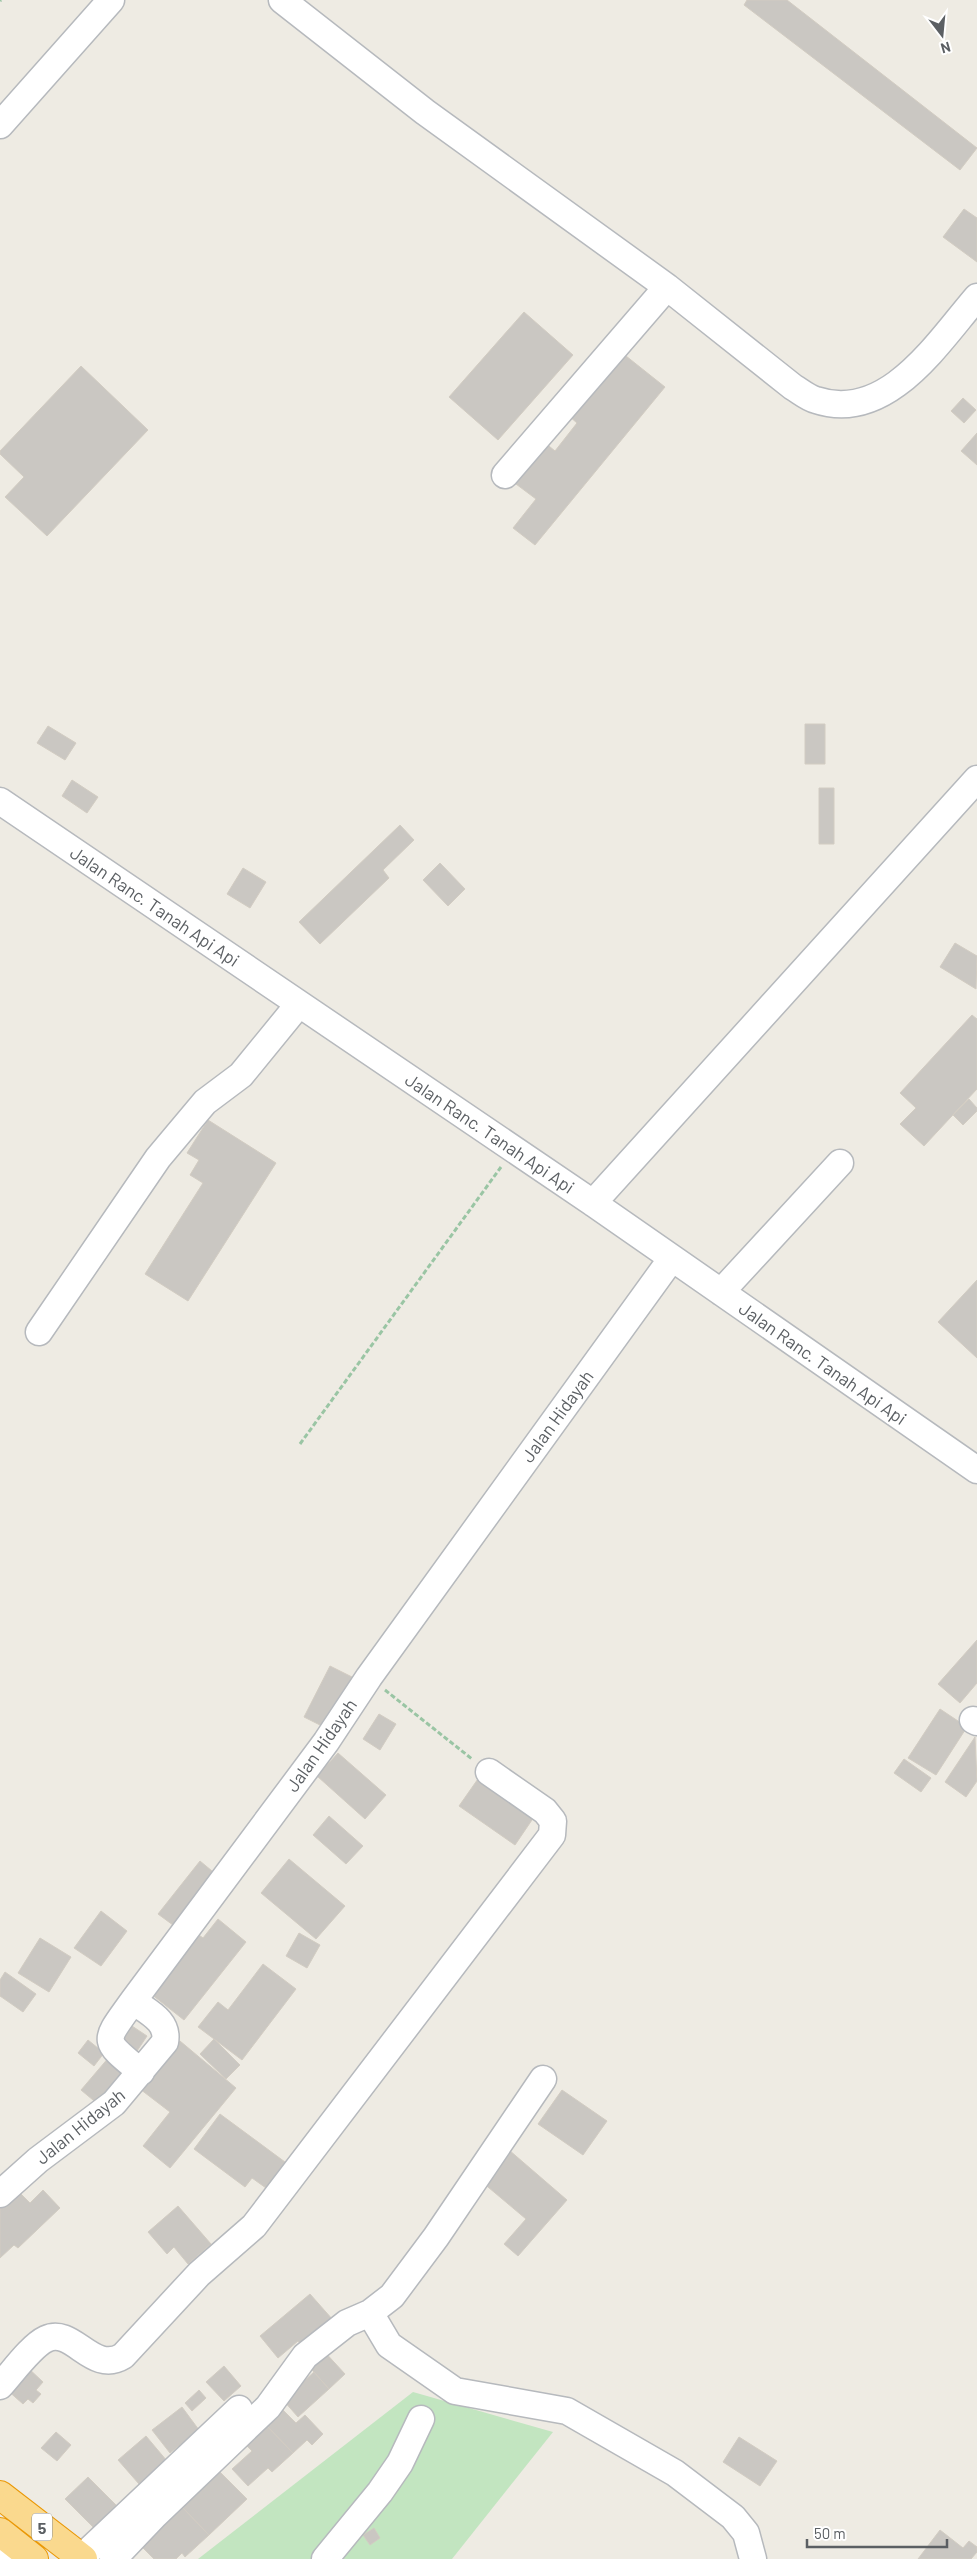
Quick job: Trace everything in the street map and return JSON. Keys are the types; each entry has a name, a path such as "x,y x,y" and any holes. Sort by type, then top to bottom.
{"highway":[{"name":"5","path":"0,2495 82,2558"}],"street":[{"path":"0,125 111,0"},
{"path":"282,0 426,112 667,287 793,387 816,400 838,404 862,401 886,393 904,380 977,297"},
{"path":"506,476 667,287"},
{"path":"592,1203 977,779"},
{"name":"Jalan Ranc. Tanah Api Api","path":"0,801 592,1203 977,1470"},
{"path":"39,1332 158,1158 205,1102 241,1075 298,1004"},
{"path":"721,1292 840,1163"},
{"name":"Jalan Hidayah","path":"0,2194 38,2160 114,2102 165,2042 167,2032 162,2023 133,2001 326,1742 369,1677 672,1258"},
{"path":"0,2386 39,2344 52,2336 67,2340 103,2360 117,2360 123,2356 199,2274 254,2226 552,1835 553,1820 545,1811 489,1772"},
{"path":"133,2001 110,2031 109,2040 112,2048 141,2072"},
{"path":"113,2559 155,2514 268,2407 282,2385 305,2356 347,2323 370,2313 392,2296 436,2237 543,2079"},
{"path":"370,2313 389,2346 455,2391 567,2412 675,2473 733,2517 746,2533 753,2559"},
{"path":"82,2558 256,2394 282,2385"},
{"path":"325,2559 380,2492 400,2463 421,2419"}],"path":[{"path":"300,1444 514,1150"},
{"path":"369,1677 489,1772"}],"green space":[{"path":"413,2392 553,2432 452,2559 198,2559"}],"building":[{"path":"747,0 787,0 977,148 960,170 744,5"},
{"path":"964,209 977,218 977,262 943,237"},
{"path":"524,312 573,355 498,440 449,397"},
{"path":"621,352 665,387 535,545 513,528 536,499 512,481 544,442 555,451 577,423 569,416"},
{"path":"81,366 148,430 47,536 5,497 24,477 0,454 0,451"},
{"path":"963,398 976,410 964,423 951,411"},
{"path":"977,433 977,465 961,451"},
{"path":"805,724 825,724 825,764 805,764"},
{"path":"48,726 76,743 65,760 37,743"},
{"path":"72,780 98,797 87,813 62,796"},
{"path":"819,788 834,788 834,844 819,844"},
{"path":"400,825 414,840 383,870 389,878 320,944 299,922"},
{"path":"440,863 465,889 448,906 423,880"},
{"path":"243,868 266,882 250,908 227,894"},
{"path":"955,943 977,956 976,989 940,967"},
{"path":"972,1015 977,1019 977,1089 924,1146 900,1124 916,1108 900,1093"},
{"path":"969,1099 977,1108 977,1111 963,1125 953,1115"},
{"path":"208,1120 276,1163 188,1301 145,1274 203,1183 190,1175 199,1160 187,1153"},
{"path":"977,1280 977,1358 938,1322"},
{"path":"977,1640 977,1683 960,1703 938,1684"},
{"path":"330,1666 352,1677 326,1728 304,1717"},
{"path":"940,1709 967,1727 936,1775 908,1758"},
{"path":"379,1714 396,1724 380,1750 363,1739"},
{"path":"975,1737 977,1781 966,1797 945,1782"},
{"path":"338,1753 386,1795 365,1819 317,1776"},
{"path":"904,1759 931,1778 921,1792 894,1773"},
{"path":"480,1776 536,1814 515,1845 459,1806"},
{"path":"329,1816 363,1846 346,1864 313,1835"},
{"path":"289,1859 345,1906 316,1939 261,1893"},
{"path":"200,1861 218,1876 177,1928 158,1914"},
{"path":"101,1911 127,1931 101,1966 74,1948"},
{"path":"218,1919 246,1942 184,2020 146,1990 176,1964 199,1935 203,1938"},
{"path":"299,1933 320,1945 307,1968 286,1956"},
{"path":"40,1938 71,1957 49,1992 18,1973"},
{"path":"263,1964 296,1989 242,2060 198,2027 218,2002 228,2010"},
{"path":"5,1972 36,1994 23,2012 0,1996 0,1980"},
{"path":"129,2024 147,2036 137,2051 118,2039"},
{"path":"214,2039 240,2065 226,2079 200,2054"},
{"path":"88,2040 104,2053 94,2066 78,2053"},
{"path":"180,2041 236,2088 170,2168 143,2146 170,2112 140,2089"},
{"path":"110,2056 128,2070 99,2105 81,2090"},
{"path":"562,2090 607,2121 583,2155 538,2124"},
{"path":"220,2114 285,2162 266,2188 252,2178 245,2187 194,2149"},
{"path":"509,2150 567,2200 518,2256 504,2244 526,2219 482,2182"},
{"path":"17,2190 30,2203 43,2190 60,2208 18,2248 14,2245 0,2258 0,2205"},
{"path":"178,2206 211,2244 188,2264 174,2247 167,2254 148,2232"},
{"path":"310,2294 333,2320 302,2346 298,2341 278,2358 260,2336"},
{"path":"322,2349 345,2374 329,2389 306,2363"},
{"path":"26,2366 43,2382 36,2390 41,2394 33,2403 28,2399 23,2404 6,2389"},
{"path":"224,2366 241,2386 224,2401 206,2382"},
{"path":"314,2372 329,2389 298,2417 283,2400"},
{"path":"199,2390 206,2398 192,2411 185,2403"},
{"path":"182,2407 199,2430 170,2453 152,2430"},
{"path":"282,2409 296,2423 305,2415 323,2434 312,2445 307,2440 293,2453 265,2424"},
{"path":"265,2424 293,2453 272,2472 268,2468 248,2486 232,2469 252,2451 245,2444"},
{"path":"56,2432 71,2445 57,2461 41,2448"},
{"path":"146,2436 167,2461 139,2484 118,2460"},
{"path":"739,2437 777,2461 760,2486 723,2462"},
{"path":"218,2470 247,2499 209,2535 181,2506"},
{"path":"88,2477 116,2505 94,2528 65,2499"},
{"path":"181,2506 209,2535 185,2557 182,2553 176,2559 154,2559 140,2545"},
{"path":"374,2528 380,2538 370,2545 363,2535"},
{"path":"940,2530 963,2548 969,2541 977,2547 977,2552 971,2559 918,2559"}]}
